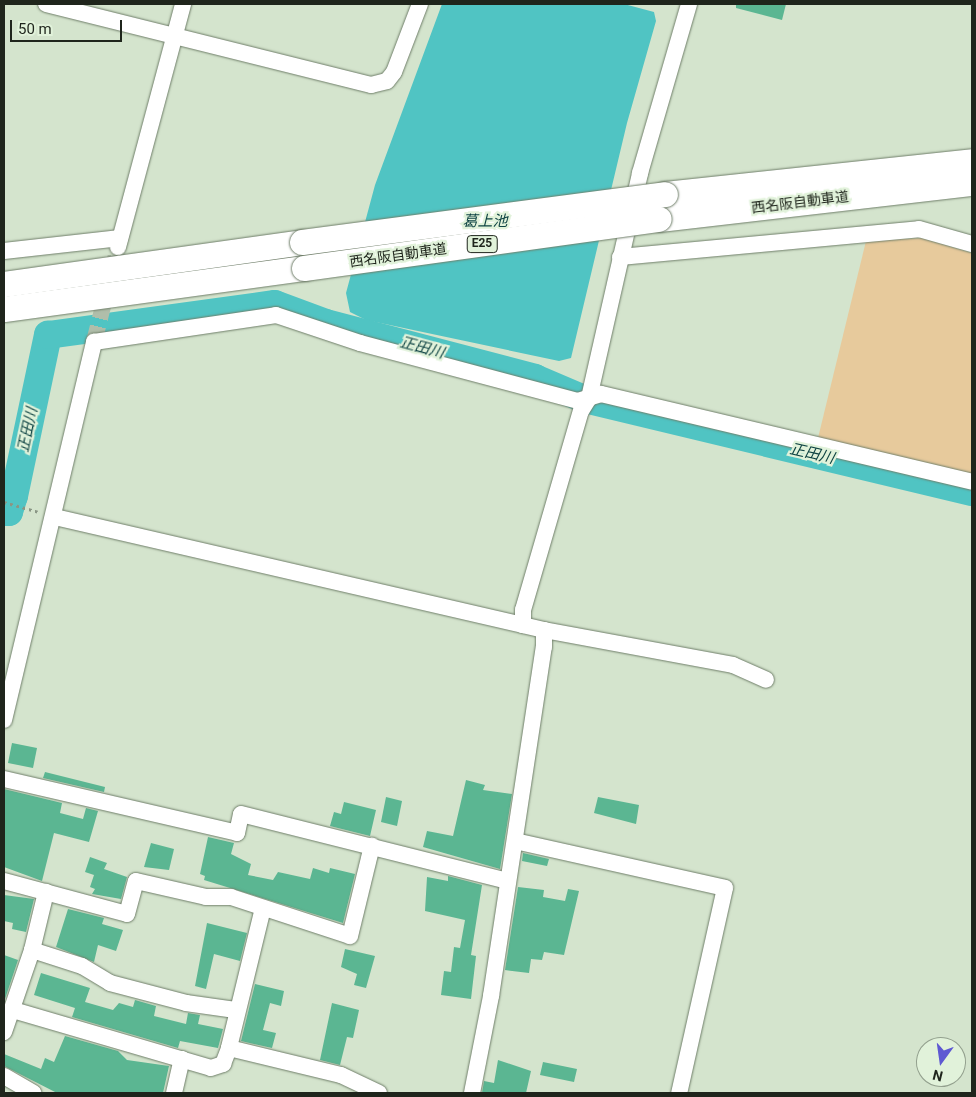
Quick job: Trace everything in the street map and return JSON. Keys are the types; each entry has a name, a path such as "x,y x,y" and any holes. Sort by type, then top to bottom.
{"highway":[{"path":"926,164 972,156"},
{"name":"西名阪自動車道","path":"4,284 665,194 926,164 972,161"},
{"name":"西名阪自動車道","path":"4,309 660,219 967,184"}],"street":[{"path":"46,4 174,39 377,85 394,72 420,4"},
{"path":"4,251 119,243 166,55 174,39 183,4"},
{"path":"523,625 528,591 581,411 589,398 640,174 689,4"},
{"path":"620,258 919,229 972,244"},
{"path":"4,720 30,601 55,517 94,342 276,315 360,342 568,399 589,398 601,394 972,482"},
{"path":"55,517 544,630 733,665 766,680"},
{"path":"472,1093 515,840 544,630"},
{"path":"4,779 237,833 241,814 508,880"},
{"path":"515,840 725,888 679,1093"},
{"path":"4,881 127,914 136,881 206,897 232,898 350,936 372,846"},
{"path":"4,1032 32,950 46,892"},
{"path":"13,1010 211,1068 223,1064 229,1048 236,1010 263,908"},
{"path":"32,950 82,966 110,983 186,1004 236,1010"},
{"path":"229,1048 341,1075 379,1093"},
{"path":"174,1093 182,1059"},
{"path":"4,1076 34,1093"}],"path":[{"path":"4,502 55,517"}],"shaded area":[{"path":"922,238 972,253 972,477 818,438 866,241"}],"water":[{"name":"葛上池","path":"442,4 624,4 654,12 656,21 627,123 571,358 559,361 366,320 350,312 346,293 375,185"}],"building":[{"path":"736,4 786,4 782,20 736,8"},
{"path":"12,743 37,748 33,768 8,763"},
{"path":"45,772 105,787 104,792 43,778"},
{"path":"466,780 485,785 483,790 512,794 500,869 423,847 427,831 453,836"},
{"path":"4,789 62,803 60,813 83,819 86,808 98,811 89,842 54,833 42,881 4,867"},
{"path":"386,797 402,801 397,826 381,822"},
{"path":"598,797 639,805 636,824 594,813"},
{"path":"344,802 376,810 370,836 330,826 334,812 341,814"},
{"path":"208,837 234,843 231,854 251,864 248,875 273,880 278,872 310,879 313,868 329,873 330,868 355,874 343,923 204,880 205,876 200,874"},
{"path":"151,843 174,849 169,870 144,867"},
{"path":"523,853 549,859 547,866 522,861"},
{"path":"90,857 107,863 104,869 127,877 121,899 92,894 95,889 90,887 94,875 85,872"},
{"path":"448,876 482,885 471,955 476,956 471,999 441,995 444,971 451,972 454,947 460,948 465,920 425,911 427,877 448,881"},
{"path":"518,887 544,890 543,897 565,901 568,889 579,891 564,955 544,952 542,960 531,959 529,973 505,970"},
{"path":"4,895 34,899 26,932 12,929 13,923 4,921"},
{"path":"68,909 104,918 102,924 123,930 116,951 98,945 94,962 56,947"},
{"path":"207,923 247,933 240,961 214,954 206,989 195,986"},
{"path":"345,949 375,956 366,988 354,985 357,974 341,967"},
{"path":"4,955 18,960 4,1002"},
{"path":"41,973 90,988 85,1002 113,1010 119,1003 133,1007 135,1000 156,1006 154,1016 186,1024 188,1013 200,1015 198,1024 223,1029 218,1048 180,1041 178,1048 72,1017 75,1008 34,995"},
{"path":"255,984 284,991 281,1006 270,1003 263,1030 276,1033 272,1048 241,1041"},
{"path":"332,1003 359,1010 353,1038 347,1037 340,1065 320,1060"},
{"path":"65,1036 118,1051 127,1060 169,1066 163,1093 57,1093 4,1066 4,1054 41,1069 45,1058 54,1062"},
{"path":"498,1060 531,1071 526,1093 482,1093 484,1081 494,1083"},
{"path":"543,1062 577,1069 574,1082 540,1075"}],"waterway":[{"name":"正田川","path":"4,512 9,512 14,496 48,335 275,304 326,323 535,378 584,399 972,492"}],"tunnel":[{"path":"94,342 118,247"}]}
